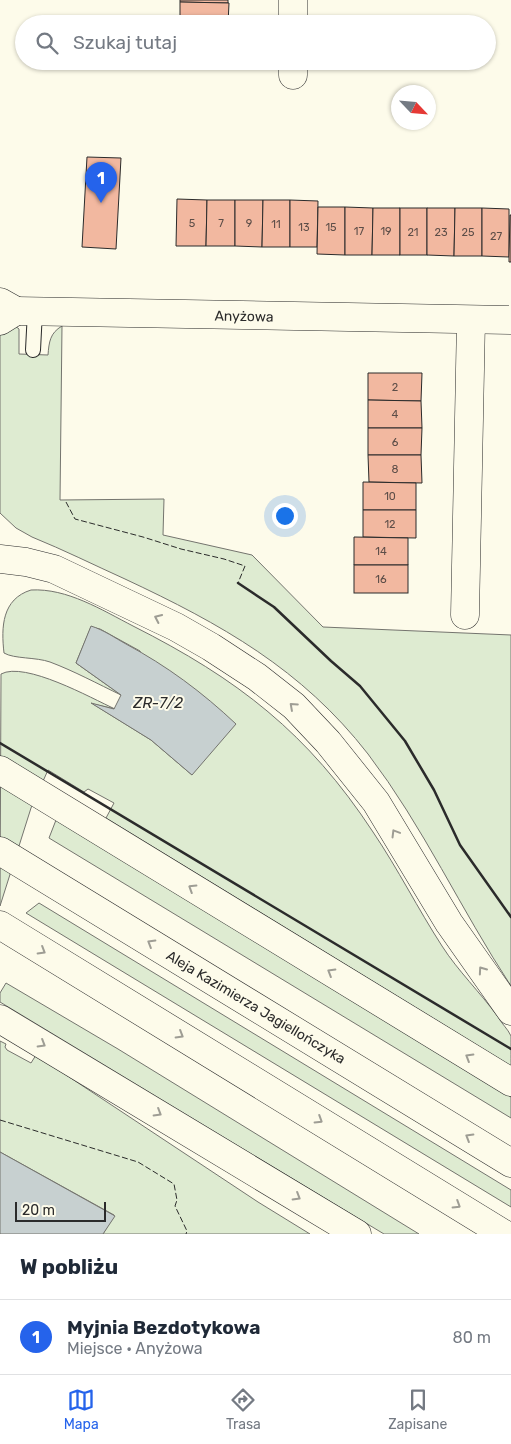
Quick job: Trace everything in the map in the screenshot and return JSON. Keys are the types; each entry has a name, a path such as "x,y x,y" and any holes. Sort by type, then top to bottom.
{"main road":[{"path":"293,0 293,15"},
{"name":"Anyżowa","path":"13,311 511,320"},
{"path":"465,615 471,320"},
{"path":"0,558 54,569 176,627 257,677 294,706 328,742 376,802 449,923 511,1011"},
{"path":"0,770 511,1082"},
{"name":"Aleja Kazimierza Jagiellończyka","path":"7,856 511,1163"},
{"path":"0,925 504,1234"},
{"path":"0,1018 357,1234"}],"lane":[{"path":"13,311 34,350"}],"green space":[{"path":"14,325 19,329 19,354 48,355 51,338 62,326 60,500 164,499 163,535 252,555 323,627 511,635 511,986 407,810 368,754 343,724 316,697 287,673 227,632 160,596 32,537 16,528 0,513 0,330"},
{"path":"31,590 44,590 84,601 171,646 238,688 296,737 348,797 382,846 448,955 508,1031 511,1036 511,1066 106,818 114,803 88,789 84,792 48,770 31,808 0,906 1,674 12,671 41,676 115,709 93,704 151,740 192,775 140,651 100,629 91,627 76,663 121,695 50,662 4,653 3,633 9,607 21,594"},
{"path":"56,820 511,1097 511,1118 49,838"},
{"path":"39,903 511,1190 511,1207 26,913"},
{"path":"6,983 118,1049 419,1234 384,1234 0,1002 0,993"},
{"path":"0,1041 6,1044 7,1050 31,1063 36,1055 258,1202 310,1234 103,1234 114,1215 0,1152"}],"water":[{"name":"ZR-7/2","path":"91,626 141,652 170,671 197,690 236,724 192,775 151,740 91,703 114,709 121,695 76,663"},
{"path":"0,1152 115,1216 103,1234 0,1234"}],"building":[{"path":"180,0 228,0 228,3 180,2"},
{"path":"180,2 229,3 228,15 180,15"},
{"path":"87,157 121,158 116,249 82,247"},
{"path":"177,199 207,200 206,246 176,246"},
{"path":"207,200 235,200 235,246 206,246"},
{"path":"235,200 263,200 262,247 235,246"},
{"path":"263,200 290,200 290,247 262,247"},
{"path":"290,200 318,201 317,247 290,247"},
{"path":"318,207 345,207 345,255 317,254"},
{"path":"345,207 373,208 372,255 345,255"},
{"path":"373,208 400,208 400,255 372,255"},
{"path":"400,208 427,208 427,255 400,255"},
{"path":"427,208 455,208 454,256 427,255"},
{"path":"455,208 482,208 482,256 454,256"},
{"path":"482,208 509,209 509,257 482,256"},
{"path":"510,215 511,262 509,262 509,257"},
{"path":"368,373 422,373 421,401 368,400"},
{"path":"368,400 421,401 422,428 368,428"},
{"path":"368,428 422,428 421,455 368,455"},
{"path":"368,455 421,455 422,483 369,482"},
{"path":"363,482 416,483 416,510 363,510"},
{"path":"363,510 416,510 416,538 363,537"},
{"path":"354,537 408,538 408,565 354,565"},
{"path":"354,565 408,565 408,593 354,593"}],"fence":[{"path":"66,502 75,519 245,566 238,583"},
{"path":"0,1120 138,1162 174,1184 177,1200 175,1206 187,1231 186,1234"}],"wall":[{"path":"238,583 274,607 360,686 405,741 434,790 460,845 511,917"},
{"path":"0,743 511,1049"}],"place":[{"name":"Myjnia Bezdotykowa","path":"101,203"}]}
